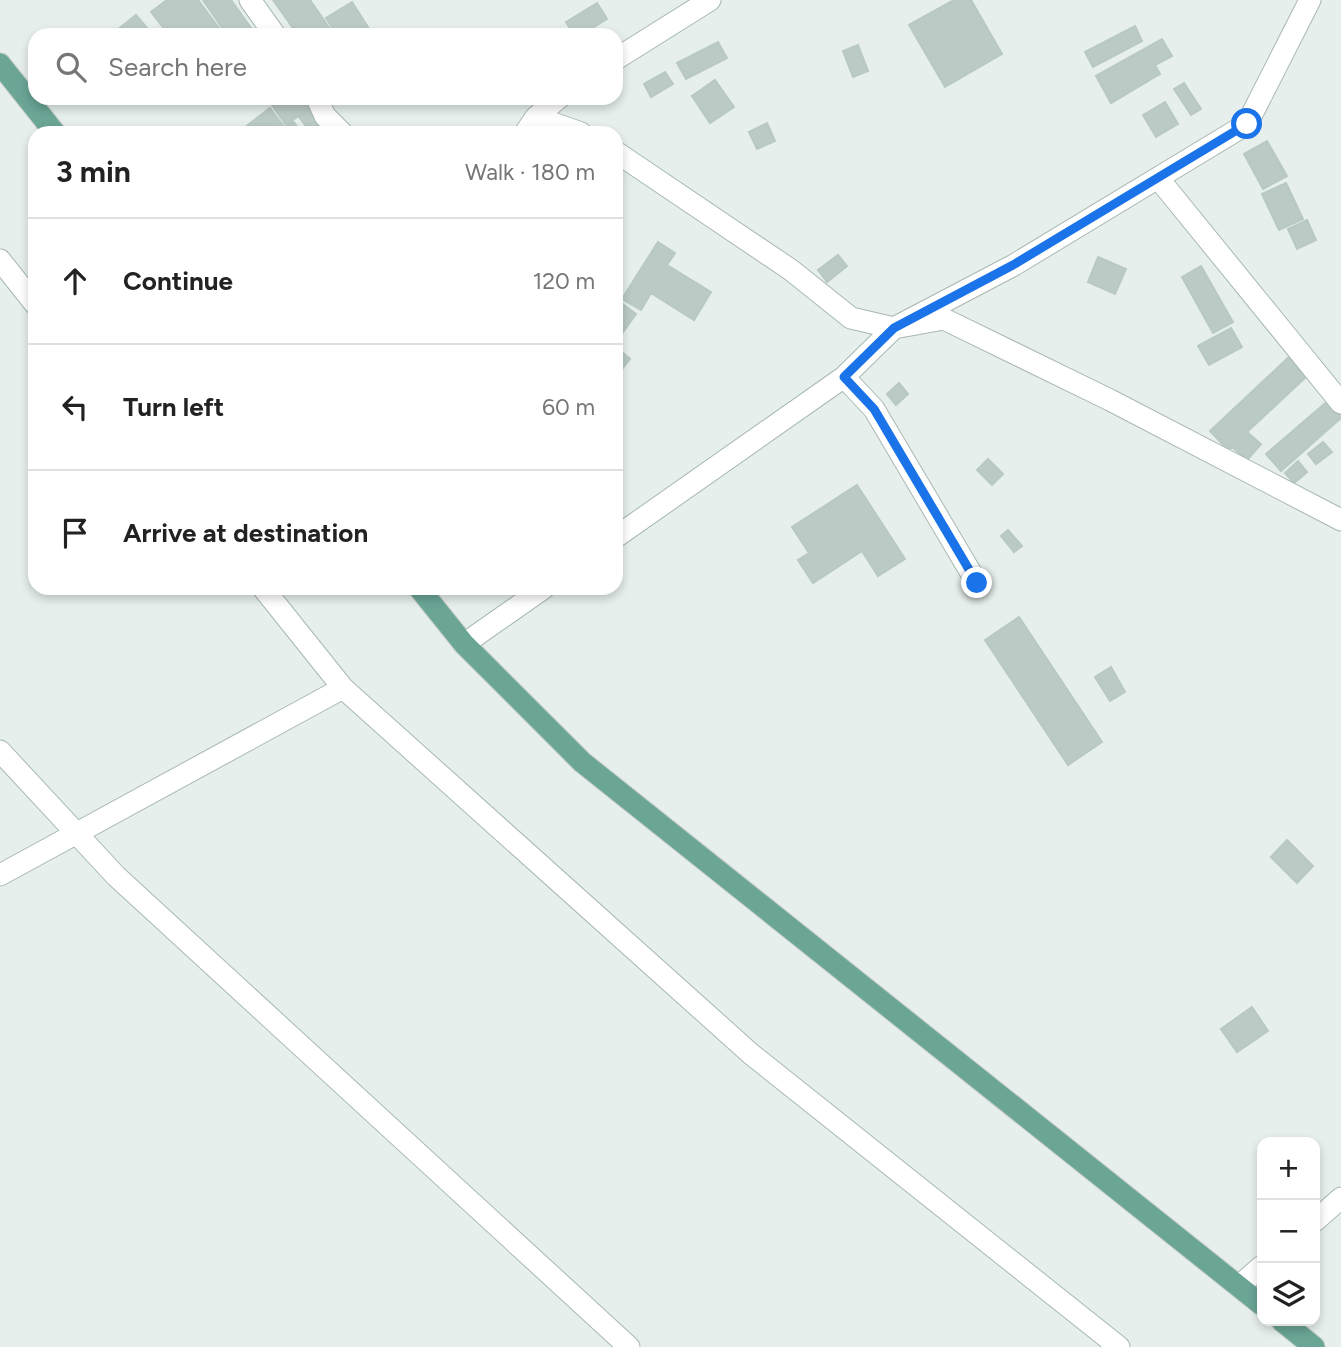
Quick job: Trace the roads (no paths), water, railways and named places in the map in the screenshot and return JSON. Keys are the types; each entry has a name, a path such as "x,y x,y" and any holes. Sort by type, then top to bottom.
{"main road":[{"path":"0,64 28,99"},
{"path":"33,105 49,126"},
{"path":"425,595 464,644 582,762 1257,1301"},
{"path":"1288,1326 1314,1347"}],"street":[{"path":"250,0 270,28"},
{"path":"623,55 710,0"},
{"path":"623,532 844,377 894,328 1013,265 1247,124 1310,0"},
{"path":"320,105 325,116 335,126"},
{"path":"530,125 551,105"},
{"path":"623,157 790,270 851,318 894,328 944,319 1110,400 1341,520"},
{"path":"1158,178 1341,403"},
{"path":"0,260 28,295"},
{"path":"844,377 874,409 977,583"},
{"path":"269,595 343,688 751,1055 1103,1343"},
{"path":"464,644 534,595"},
{"path":"0,874 343,688"},
{"path":"0,751 126,885 629,1347"},
{"path":"1320,1217 1341,1198"},
{"path":"1238,1286 1257,1270"}]}
